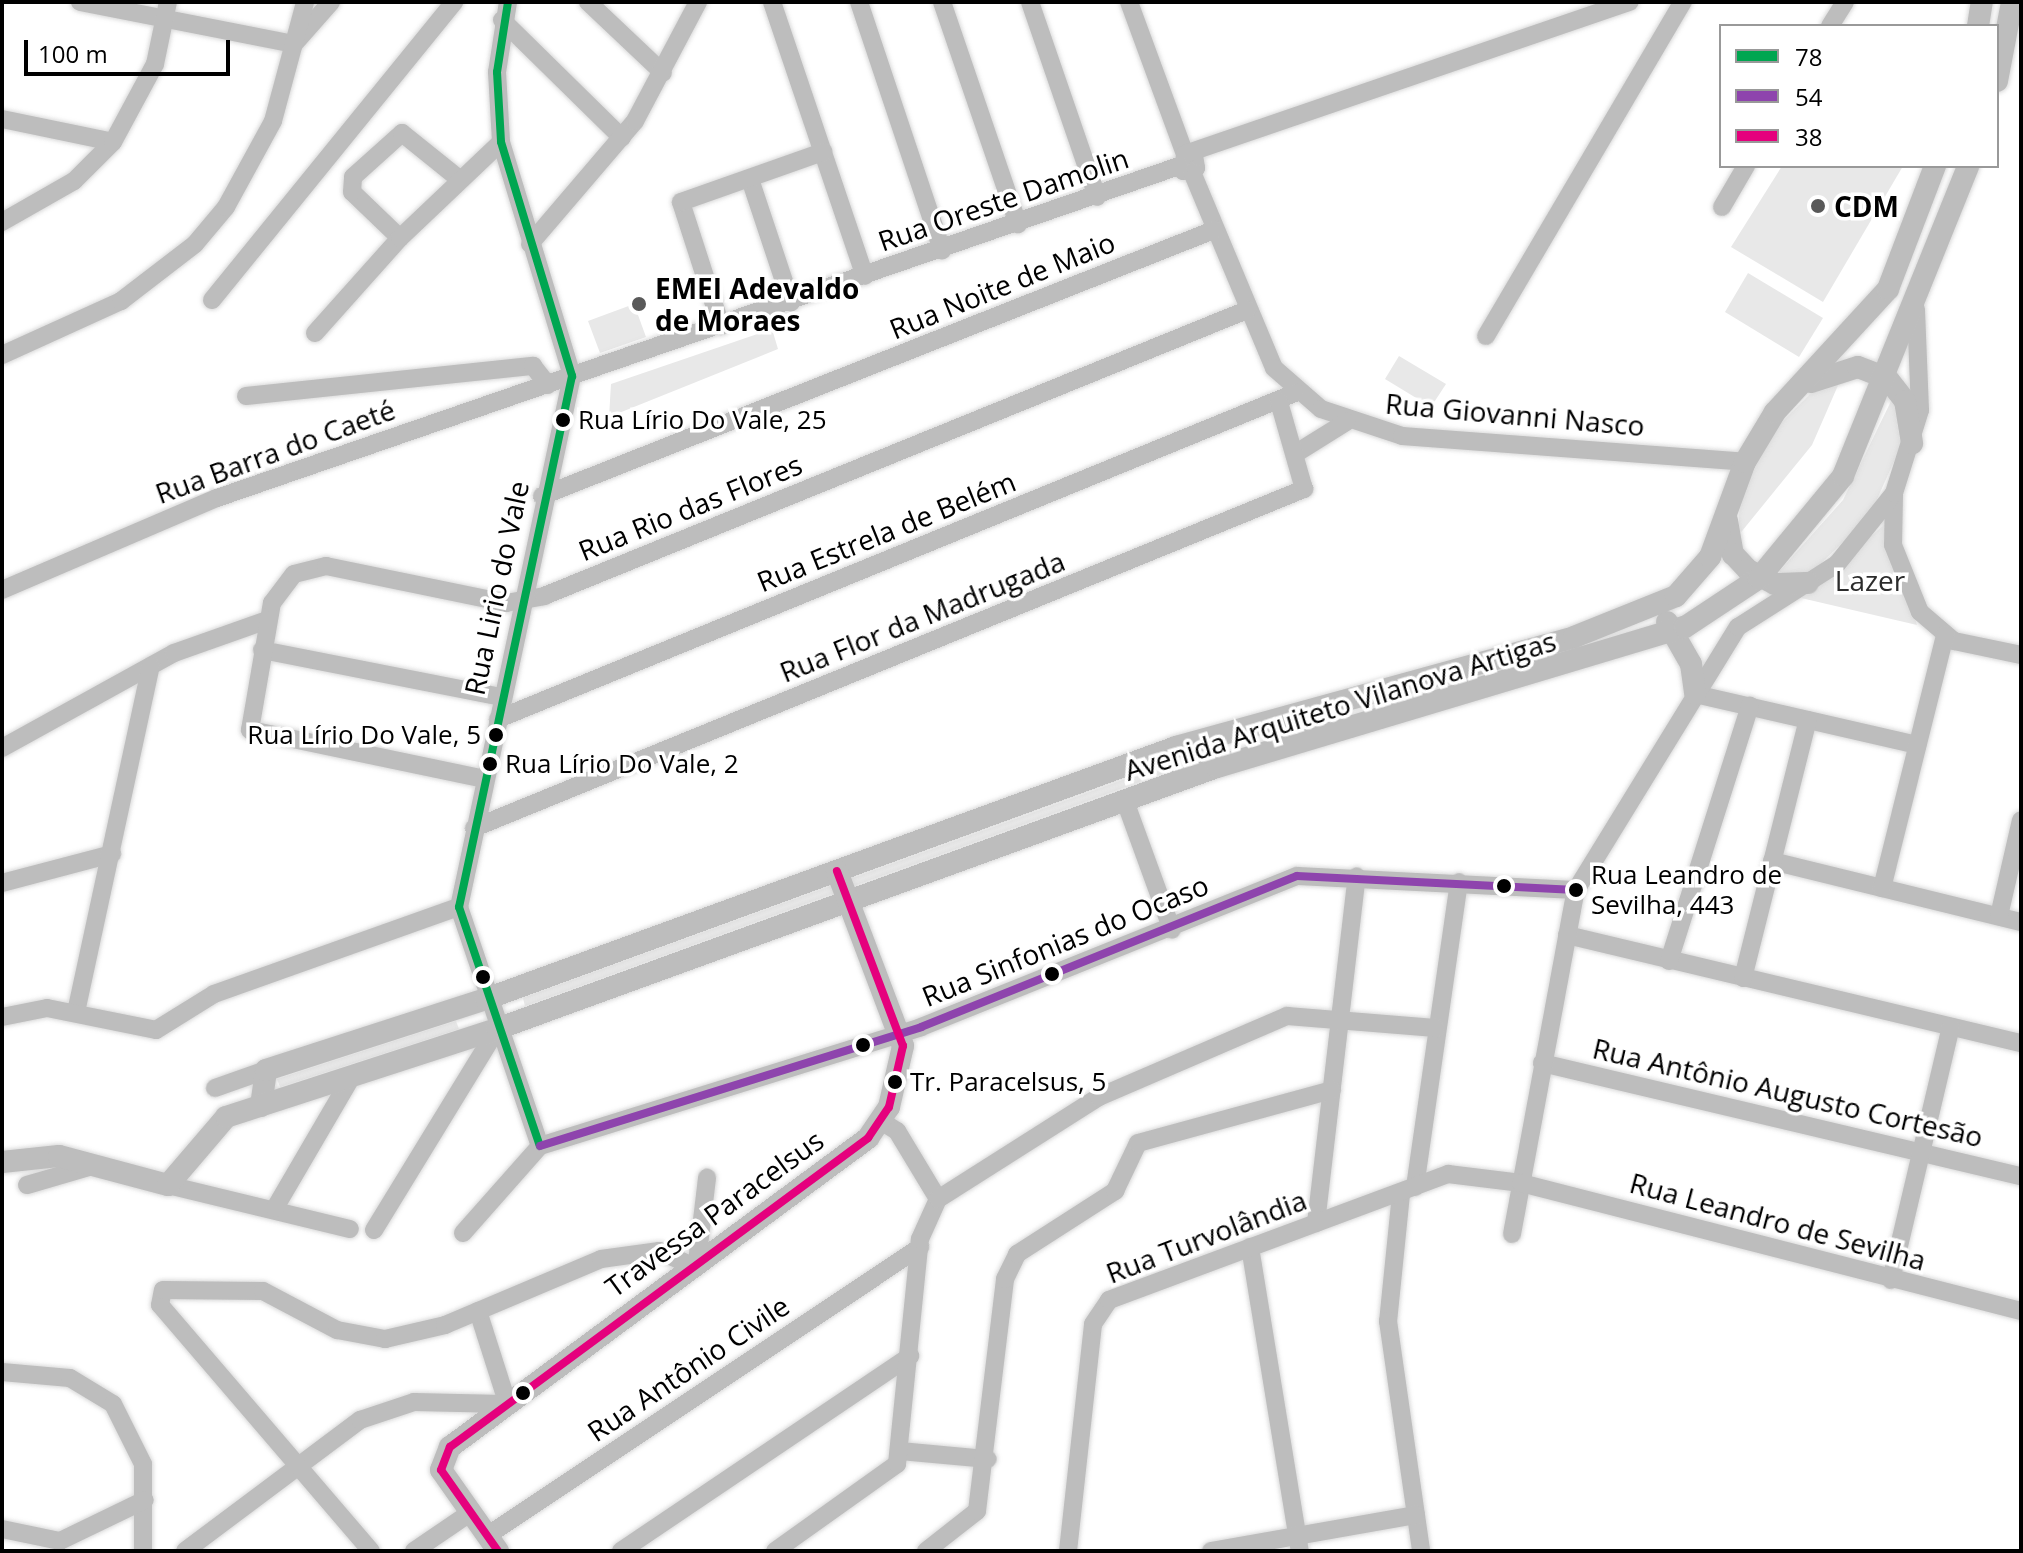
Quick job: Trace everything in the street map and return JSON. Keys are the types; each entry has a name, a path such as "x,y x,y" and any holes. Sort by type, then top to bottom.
{"main road":[{"path":"1978,24 1982,2"},
{"path":"1999,70 2012,2"},
{"name":"Avenida Arquiteto Vilanova Artigas","path":"266,1070 486,999 1176,747 1574,637 1676,596 1703,569 1745,462 1799,387 1888,289 1934,168"},
{"name":"Avenida Arquiteto Vilanova Artigas","path":"168,1185 218,1120 497,1029 1125,801 1673,632 1759,578 1843,476 1916,309 1967,168"},
{"path":"1799,387 1858,367 1887,378 1905,401 1912,443"},
{"path":"1727,512 1733,554 1759,578 1808,583"},
{"path":"1676,596 1666,614 1691,664 1695,694"},
{"path":"837,871 898,1034 903,1060 881,1121"},
{"path":"261,1106 266,1070"},
{"name":"Travessa Paracelsus","path":"470,1513 442,1459 506,1403 881,1121"},
{"path":"2,1162 48,1155 168,1185"},
{"path":"470,1513 492,1543"}],"street":[{"path":"80,2 164,21 294,44"},
{"path":"2,222 74,181 113,142 155,64 168,2"},
{"path":"2,355 121,301 195,244 252,165 285,85 305,2"},
{"path":"294,44 331,2"},
{"path":"212,300 454,2"},
{"path":"508,2 502,20 501,142 572,376"},
{"path":"588,2 663,73"},
{"path":"772,2 865,276"},
{"path":"859,2 942,250"},
{"path":"942,2 1018,224"},
{"path":"1030,2 1097,197"},
{"name":"Rua Giovanni Nasco","path":"1129,2 1214,230 1287,398 1346,422 1402,436 1745,462"},
{"name":"Rua Oreste Damolin","path":"572,376 1097,197 1189,162 1224,145 1630,2"},
{"path":"1486,336 1683,2"},
{"path":"1831,24 1845,2"},
{"path":"530,244 622,138 663,73 696,3"},
{"path":"502,20 622,138"},
{"path":"2,119 113,142"},
{"path":"400,238 352,192 353,177 402,133 458,178"},
{"path":"315,333 458,178 501,142"},
{"path":"721,326 680,204 823,152"},
{"path":"1722,207 1745,168"},
{"path":"750,179 791,302"},
{"name":"Rua Noite de Maio","path":"542,496 1214,230"},
{"path":"1512,1234 1576,890 1695,694 1747,615 1808,583 1858,545 1894,493 1920,410 1916,309"},
{"name":"Rua Rio das Flores","path":"521,602 1247,310"},
{"path":"246,396 533,366 548,385"},
{"name":"Rua Lirio do Vale","path":"459,907 542,496 572,376"},
{"name":"Rua Barra do Caeté","path":"2,590 217,498 572,376"},
{"name":"Rua Flor da Madrugada","path":"474,828 1304,489 1287,398"},
{"name":"Rua Estrela de Belém","path":"498,719 1287,398"},
{"path":"1298,452 1346,422"},
{"path":"1894,493 1897,560 1920,612 1945,635 1975,649 2021,655"},
{"path":"485,779 250,730 267,620 294,574 326,566 521,602"},
{"path":"2,748 151,666 267,620"},
{"path":"1882,888 1945,635"},
{"path":"262,650 501,697"},
{"path":"76,1012 151,666"},
{"path":"1695,694 1917,745"},
{"path":"1669,961 1750,706"},
{"path":"1743,978 1808,720"},
{"path":"1125,801 1172,930"},
{"path":"1999,916 2021,820"},
{"path":"2,883 112,854"},
{"path":"1772,861 2021,922"},
{"name":"Rua Sinfonias do Ocaso","path":"540,1146 898,1034 1172,930 1297,876 1357,876 1576,890"},
{"path":"1316,1223 1357,876"},
{"path":"1421,1551 1388,1321 1459,882"},
{"path":"2,1017 47,1008 156,1030 214,994 459,907 486,999 540,1146 463,1233"},
{"path":"1567,935 2021,1043"},
{"path":"775,1551 886,1476 901,1451 920,1247 938,1199 1099,1097 1287,1016 1341,1017 1436,1028"},
{"path":"1891,1280 1951,1027"},
{"path":"374,1230 497,1029"},
{"path":"445,1046 462,1049 473,1067"},
{"name":"Rua Antônio Augusto Cortesão","path":"1542,1063 2021,1176"},
{"name":"Avenida Arquiteto Vilanova Artigas","path":"215,1088 266,1070"},
{"path":"275,1208 352,1076"},
{"path":"926,1551 975,1516 988,1459 1005,1279 1017,1254 1115,1191 1138,1143 1332,1090"},
{"path":"881,1121 897,1131 938,1199"},
{"path":"27,1185 96,1165"},
{"name":"Rua Turvolândia","path":"1068,1551 1099,1312 1121,1292 1458,1172 1521,1183"},
{"path":"371,1551 159,1296 185,1285 263,1291 337,1330 385,1339 478,1311 601,1259 659,1251 694,1264 707,1178"},
{"name":"Rua Leandro de Sevilha","path":"1521,1183 2021,1311"},
{"path":"168,1185 275,1208 350,1229"},
{"name":"Rua Antônio Civile","path":"492,1543 920,1247"},
{"path":"1250,1247 1300,1551"},
{"path":"185,1551 300,1462 387,1408 441,1400 506,1403 478,1311"},
{"path":"621,1551 910,1356"},
{"path":"2,1372 70,1378 124,1418 143,1464 143,1551"},
{"path":"901,1451 988,1459"},
{"path":"2,1529 60,1541 145,1500"},
{"path":"414,1551 470,1513"},
{"path":"1211,1551 1297,1531 1416,1515"}],"green space":[{"name":"CDM","path":"1781,168 1902,168 1823,302 1731,247"},
{"path":"1748,273 1823,318 1799,357 1725,312"},
{"path":"634,304 646,337 600,353 588,321"},
{"path":"772,329 778,349 609,417 611,384"},
{"path":"1399,356 1446,384 1431,407 1385,379"},
{"path":"1843,374 1812,445 1738,536 1740,499 1772,432 1819,385"},
{"path":"1893,397 1901,446 1869,517 1812,572 1775,576 1843,500"},
{"name":"Lazer","path":"1886,523 1917,625 1801,598"},
{"path":"1180,759 1183,766 525,1006 523,998"},
{"path":"456,1021 459,1029 280,1087 277,1079"}],"transit line":[{"name":"78","path":"508,2 497,72 501,142 572,376 459,907 540,1146"},
{"name":"38","path":"498,1551 441,1470 450,1447 868,1138 889,1107 903,1046 837,871"},
{"name":"54","path":"540,1146 921,1027 1297,876 1576,890"}],"place":[{"name":"CDM","path":"1818,206"},
{"name":"EMEI Adevaldo de Moraes","path":"639,304"},
{"name":"Rua Lírio Do Vale, 25","path":"563,420"},
{"name":"Rua Lírio Do Vale, 5","path":"496,735"},
{"name":"Rua Lírio Do Vale, 2","path":"490,764"},
{"name":"Rua Leandro de Sevilha, 443","path":"1576,890"},
{"name":"Tr. Paracelsus, 5","path":"895,1082"}]}
